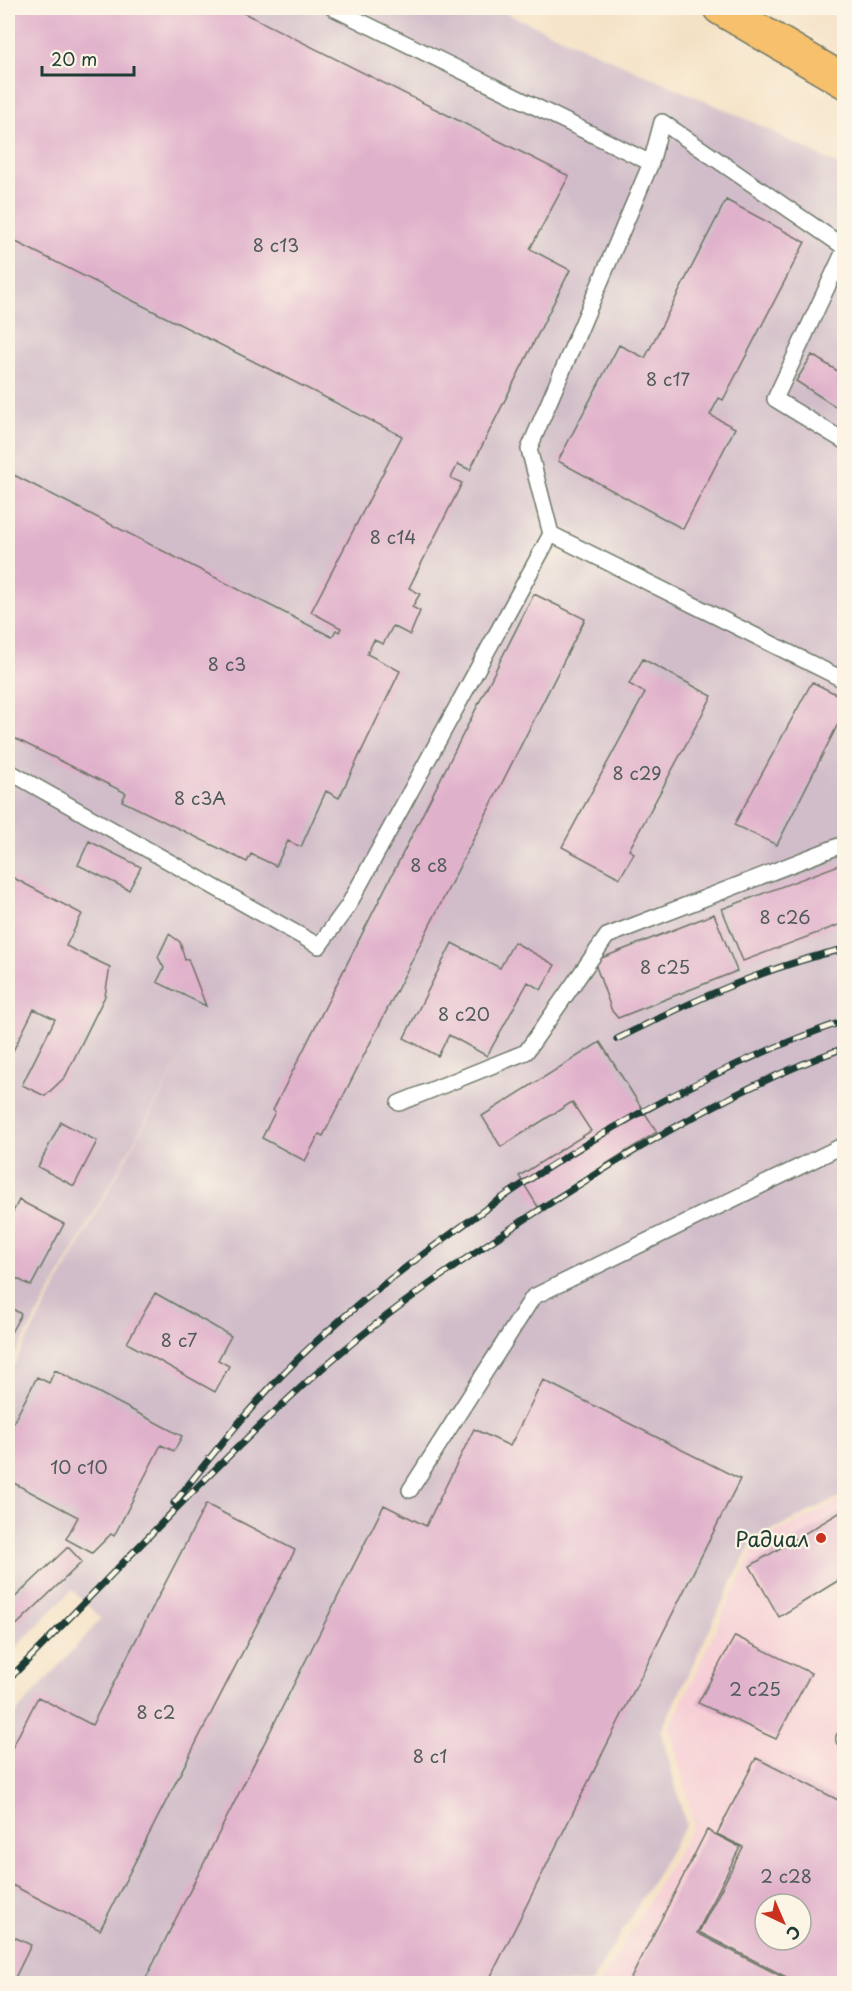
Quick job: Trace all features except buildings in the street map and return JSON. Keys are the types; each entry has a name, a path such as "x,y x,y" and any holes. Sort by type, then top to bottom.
{"main road":[{"path":"720,8 844,81"}],"lane":[{"path":"333,8 651,163"},
{"path":"8,771 319,946 348,906 551,534 529,449 651,163 662,122 844,249 775,399 844,441"},
{"path":"551,534 844,680"},
{"path":"399,1103 526,1052 607,936 844,844"},
{"path":"411,1490 533,1297 844,1144"}],"shaded area":[{"path":"8,8 494,8 753,122 844,168 844,1495 753,1539 661,1731 686,1825 591,1983 8,1983 8,1722 101,1619 72,1590 8,1655 8,1375 194,1034 8,1368"},
{"path":"844,1499 844,1983 600,1984 694,1825 670,1727 757,1542"}],"railway":[{"path":"617,1039 728,987 785,965 844,949"},
{"path":"174,1503 240,1421 301,1356 362,1302 448,1236 542,1171 638,1114 739,1063 844,1021"},
{"path":"8,1680 260,1426 327,1364 391,1313 524,1220 661,1135 733,1096 806,1062 844,1048"}],"place":[{"name":"Радиал","path":"821,1538"}]}
